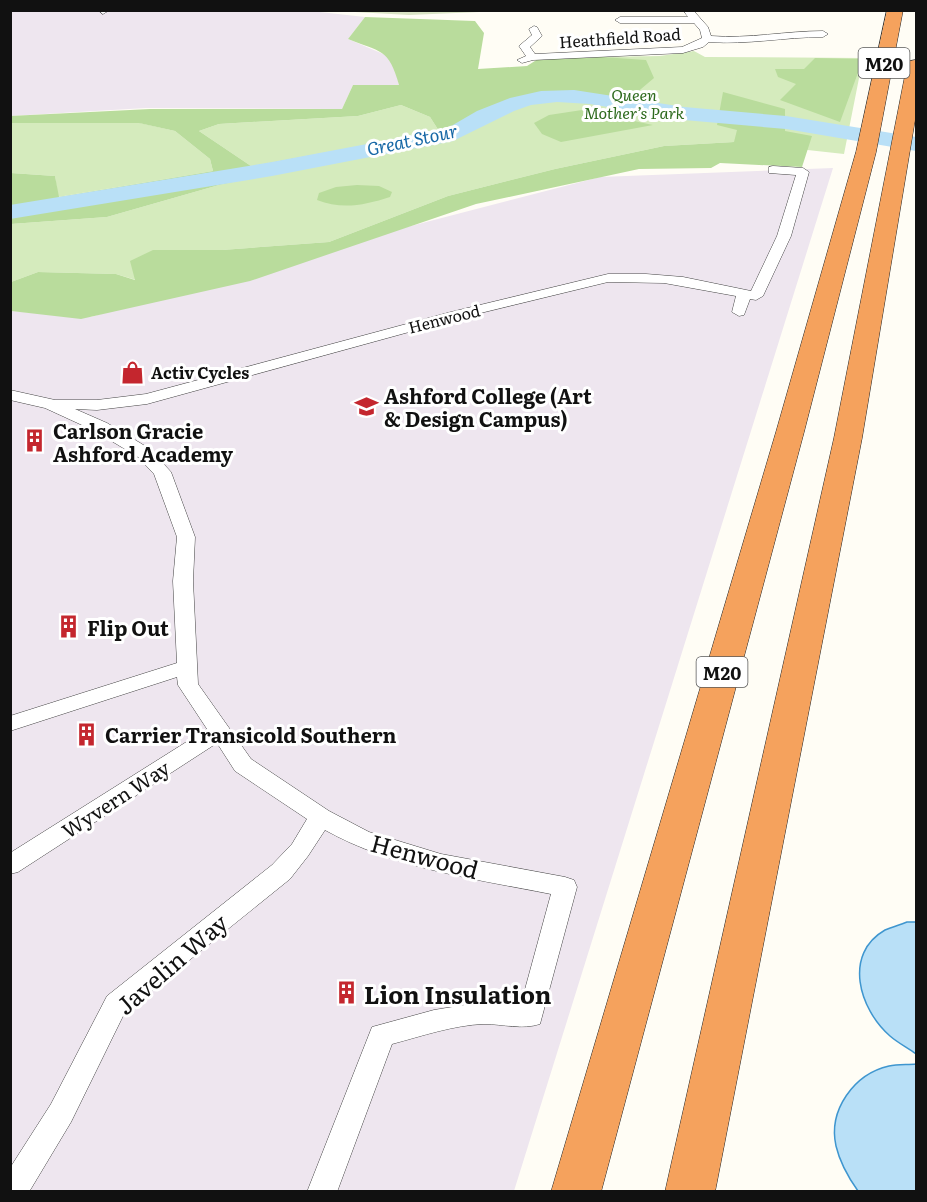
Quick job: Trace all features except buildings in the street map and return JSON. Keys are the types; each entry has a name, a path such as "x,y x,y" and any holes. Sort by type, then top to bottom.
{"highway":[{"name":"M20","path":"576,1191 790,432 866,152 895,10"},
{"name":"M20","path":"690,1191 848,438 899,156 908,119 916,65"}],"street":[{"name":"Heathfield Road","path":"534,29 537,36 524,45 527,58 670,52 699,45 707,39 705,28 687,10"},
{"path":"620,20 695,20"},
{"path":"707,39 768,40 788,34 823,34"},
{"path":"739,312 744,294 756,296 784,236 803,172 773,170"},
{"name":"Henwood","path":"10,395 50,404 97,405 147,399 456,315 608,278 681,280 744,294"},
{"name":"Henwood","path":"101,427 147,399"},
{"name":"Henwood","path":"50,404 101,427 144,453 162,472 186,537 183,580 188,685 243,765 321,817 361,839 441,863 564,886 531,1016 483,1013 434,1021 382,1035 322,1191"},
{"path":"10,724 187,667"},
{"name":"Wyvern Way","path":"10,865 220,731"},
{"name":"Javelin Way","path":"12,1191 61,1113 116,1004 281,872 300,850 321,817"}],"shaded area":[{"path":"302,10 365,17 348,39 388,56 394,65 399,85 353,85 342,109 146,108 11,116 11,11"},
{"path":"833,168 514,1191 11,1191 10,311 91,317 303,254 600,177"}],"green space":[{"path":"503,10 409,15 337,11"},
{"path":"365,17 475,21 484,33 478,69 527,66 538,59 602,57 646,60 654,78 628,100 545,101 507,110 458,138 219,185 107,217 11,224 11,173 55,176 59,197 213,171 210,159 175,131 139,123 11,123 10,116 150,109 342,109 353,85 399,85 391,64 382,53 348,39","holes":["401,105 430,117 439,131 251,166 199,131 219,124 358,116"]},
{"name":"Queen Mother’s Park","path":"694,51 705,57 863,58 844,154 734,142 664,146 555,169 448,196 329,242 222,250 154,250 136,280 116,274 38,272 11,282 11,224 107,217 219,185 458,138 507,110 545,101 584,99 587,66 601,57 660,56"},
{"path":"815,58 863,59 840,122 780,100 796,84 778,77 775,69 804,69"},
{"path":"723,92 785,109 785,131 812,136 802,167 720,163 711,168 639,169 476,204 250,281 81,319 11,311 11,282 38,272 116,274 135,280 130,261 153,250 222,250 329,242 448,196 555,169 664,146 734,142 737,130 717,125"},
{"path":"401,105 430,117 439,131 251,166 199,131 219,124 358,116"},
{"path":"582,110 653,125 561,142 542,134 534,123 549,115"},
{"path":"10,123 140,123 175,131 210,159 213,171 58,197 55,176 11,173"},
{"path":"379,186 392,192 390,197 354,205 335,205 317,200 319,193 336,187"}],"water":[{"path":"907,922 916,922 916,1054 893,1039 879,1025 870,1011 860,982 860,967 864,953 872,940 885,930"},
{"path":"916,1064 916,1191 858,1191 845,1170 836,1146 836,1119 840,1107 855,1085 876,1070 892,1065"}],"waterway":[{"name":"Great Stour","path":"10,212 272,169 453,134 506,106 541,97 590,97 684,114 786,122 916,144"}],"place":[{"name":"Activ Cycles","path":"133,372"},
{"name":"Ashford College (Art & Design Campus)","path":"366,407"},
{"name":"Carlson Gracie Ashford Academy","path":"35,441"},
{"name":"Flip Out","path":"69,627"},
{"name":"Carrier Transicold Southern","path":"87,734"},
{"name":"Lion Insulation","path":"346,993"}]}
